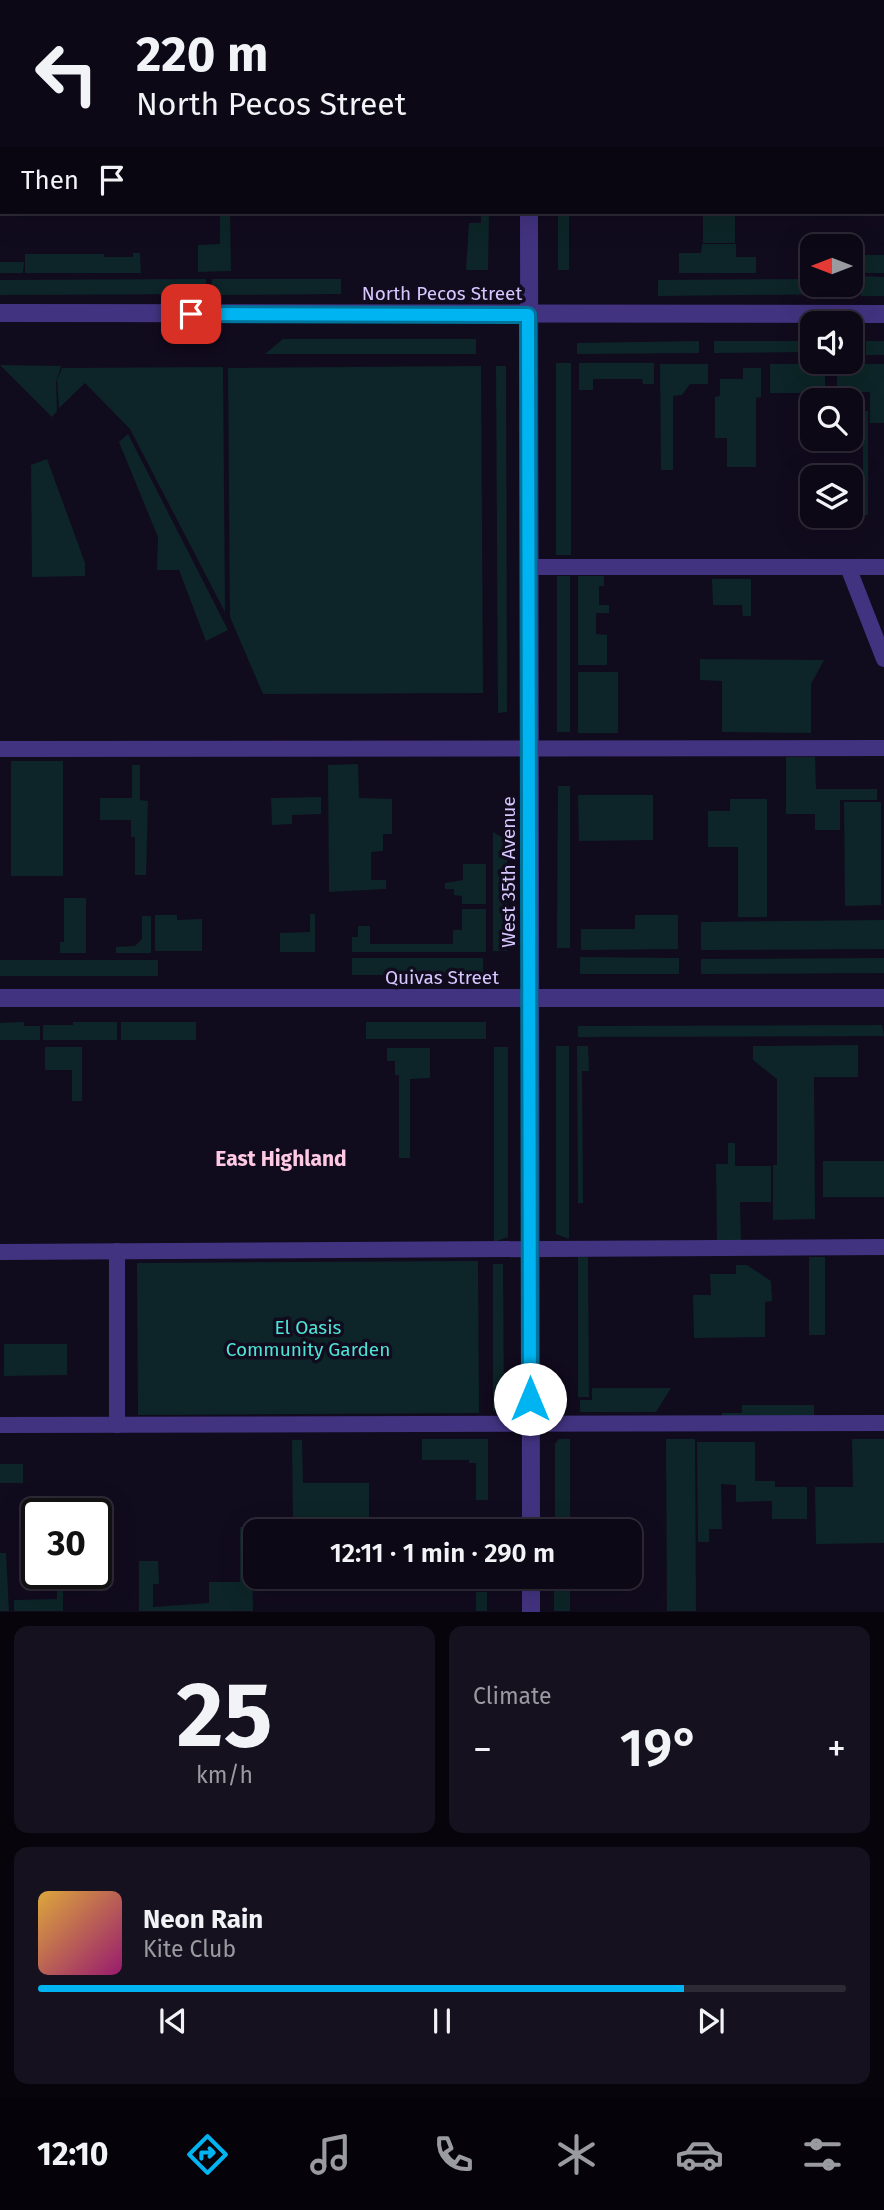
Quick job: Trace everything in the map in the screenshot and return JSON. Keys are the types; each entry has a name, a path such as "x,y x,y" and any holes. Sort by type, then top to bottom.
{"street":[{"name":"West 35th Avenue","path":"529,214 531,1519"},
{"name":"North Pecos Street","path":"0,313 884,314"},
{"name":"Quivas Street","path":"0,998 884,998"},
{"path":"531,1589 531,1612"}],"lane":[{"path":"529,567 884,567"},
{"path":"848,567 884,659"},
{"path":"0,749 884,748"},
{"path":"0,1252 884,1247"},
{"path":"117,1251 117,1425"},
{"path":"0,1425 884,1423"}],"green space":[{"path":"220,214 230,214 231,271 198,272 198,245 220,244"},
{"path":"481,214 489,214 488,270 466,270 469,223 481,223"},
{"path":"558,214 569,214 569,270 558,270"},
{"path":"703,214 735,214 735,243 703,243"},
{"path":"702,244 736,244 736,257 756,257 756,273 679,273 679,253 701,253"},
{"path":"133,253 140,253 141,273 25,273 25,254 104,254 104,257 133,257"},
{"path":"863,255 884,255 884,273 863,273"},
{"path":"0,262 24,262 23,273 0,273"},
{"path":"863,276 884,277 884,296 863,296"},
{"path":"206,279 206,294 0,295 0,280"},
{"path":"212,279 341,279 341,294 212,295"},
{"path":"800,279 800,294 658,296 658,280"},
{"path":"283,339 476,339 476,354 265,354"},
{"path":"699,341 699,353 577,354 577,343"},
{"path":"714,341 800,341 800,352 714,353"},
{"path":"866,341 884,341 884,355 866,355"},
{"path":"556,363 571,363 571,555 556,555"},
{"path":"579,363 654,363 654,384 643,384 642,379 593,379 593,390 579,390"},
{"path":"660,364 708,364 708,384 690,384 682,395 673,396 673,470 661,470"},
{"path":"770,364 800,364 800,374 825,374 825,388 800,388 800,393 770,393"},
{"path":"863,364 884,364 884,423 870,423 870,392 863,392 863,388 837,388 837,374 863,374"},
{"path":"0,365 61,366 56,382 57,411 52,417"},
{"path":"481,366 483,693 263,694 230,617 228,368"},
{"path":"496,366 506,366 507,712 498,713"},
{"path":"223,367 225,612 130,429 85,383 59,408 57,380 62,368"},
{"path":"743,368 761,368 761,397 756,398 756,467 727,467 727,438 715,438 715,397 720,396 720,379 743,379"},
{"path":"863,411 868,411 868,515 863,515"},
{"path":"128,434 228,630 206,641 179,570 157,570 158,537 119,442"},
{"path":"47,459 85,563 85,576 32,577 31,465"},
{"path":"557,576 570,576 570,732 557,732"},
{"path":"578,576 604,576 604,586 599,586 599,605 609,605 609,613 596,613 596,634 607,635 607,665 578,665"},
{"path":"712,579 751,579 751,616 743,616 742,605 713,605"},
{"path":"700,659 824,660 811,684 811,733 722,732 722,681 700,680"},
{"path":"578,672 618,672 618,733 578,733"},
{"path":"786,757 815,757 816,789 877,789 877,800 840,800 840,830 815,830 815,814 786,814"},
{"path":"11,761 63,761 63,876 11,876"},
{"path":"358,764 359,798 392,799 392,834 383,834 383,851 371,852 371,880 386,880 386,889 329,892 328,765"},
{"path":"132,765 140,765 140,800 148,801 146,875 135,875 135,837 131,837 131,820 100,820 100,798 132,798"},
{"path":"558,786 570,786 570,948 557,948"},
{"path":"578,795 653,795 653,840 579,841"},
{"path":"321,797 321,814 292,815 292,824 272,825 271,798"},
{"path":"730,799 767,799 767,917 738,917 738,847 708,847 708,811 730,811"},
{"path":"844,802 881,802 881,905 845,906"},
{"path":"493,832 507,840 507,951 493,951"},
{"path":"463,864 486,864 486,904 462,904 462,896 454,895 454,889 445,889 445,883 463,880"},
{"path":"64,898 86,898 86,953 60,953 60,942 64,942"},
{"path":"462,909 486,909 486,952 352,952 352,937 358,937 358,926 370,926 370,944 453,944 453,930 462,930"},
{"path":"310,914 315,914 315,952 280,952 280,933 310,932"},
{"path":"155,915 177,915 177,920 202,919 202,951 155,951"},
{"path":"635,915 678,915 678,949 581,950 581,929 635,929"},
{"path":"142,916 151,916 151,953 116,953 116,947 135,946 142,939"},
{"path":"884,920 884,949 701,950 701,922"},
{"path":"580,957 679,958 679,974 580,974"},
{"path":"352,958 483,958 483,975 352,975"},
{"path":"884,958 884,973 701,974 701,959"},
{"path":"0,960 158,960 158,976 0,976"},
{"path":"24,1022 24,1026 40,1026 40,1040 0,1040 0,1023"},
{"path":"73,1022 117,1022 117,1040 43,1040 43,1025 73,1025"},
{"path":"121,1022 196,1022 196,1040 121,1040"},
{"path":"366,1022 486,1022 486,1039 366,1039"},
{"path":"882,1025 884,1036 578,1037 578,1026"},
{"path":"858,1045 858,1077 814,1077 815,1219 773,1220 773,1165 777,1165 777,1079 753,1060 753,1046"},
{"path":"556,1046 569,1046 569,1239 556,1234"},
{"path":"577,1046 588,1046 589,1071 582,1071 583,1203 578,1203"},
{"path":"45,1047 82,1047 82,1101 72,1101 72,1070 45,1070"},
{"path":"494,1047 508,1047 508,1237 494,1242"},
{"path":"387,1048 430,1048 430,1078 410,1079 410,1158 399,1158 399,1075 395,1075 395,1061 387,1061"},
{"path":"728,1143 735,1143 735,1166 771,1166 771,1202 740,1202 741,1240 717,1241 716,1164 728,1164"},
{"path":"823,1161 884,1161 884,1197 823,1197"},
{"path":"578,1257 588,1257 589,1397 578,1397"},
{"path":"809,1257 825,1257 825,1335 809,1335"},
{"name":"El Oasis Community Garden","path":"478,1261 479,1413 138,1415 137,1263"},
{"path":"493,1264 503,1264 504,1411 493,1411"},
{"path":"736,1265 747,1265 771,1281 772,1301 765,1302 765,1337 694,1338 693,1295 711,1295 710,1274 736,1274"},
{"path":"4,1344 67,1344 67,1375 4,1376"},
{"path":"592,1388 671,1388 656,1412 580,1412 580,1400 592,1400"},
{"path":"742,1405 814,1405 814,1421 722,1421 722,1413 742,1413"},
{"path":"422,1439 488,1439 488,1500 476,1500 476,1463 469,1463 469,1460 422,1460"},
{"path":"559,1439 570,1439 570,1519 555,1519 555,1444"},
{"path":"666,1439 695,1439 696,1611 667,1611"},
{"path":"852,1439 884,1439 884,1543 816,1544 815,1487 853,1487"},
{"path":"292,1440 302,1440 303,1483 369,1483 369,1519 293,1519"},
{"path":"697,1442 755,1442 755,1481 775,1481 775,1487 807,1487 807,1519 772,1519 772,1501 736,1502 736,1485 721,1484 722,1529 709,1529 709,1542 698,1542"},
{"path":"0,1464 23,1464 23,1483 0,1483"},
{"path":"240,1527 243,1527 243,1589 253,1589 253,1611 139,1611 139,1561 158,1561 159,1584 153,1584 153,1607 209,1603 209,1582 240,1582"},
{"path":"0,1553 6,1553 9,1611 0,1611"},
{"path":"57,1589 63,1589 63,1611 14,1611 14,1600 57,1599"},
{"path":"554,1589 570,1589 570,1611 554,1611"},
{"path":"476,1592 487,1592 487,1611 476,1611"}],"district":[{"name":"East Highland","path":"281,1159"}],"route":[{"path":"191,314 528,315 530,1399"}]}
